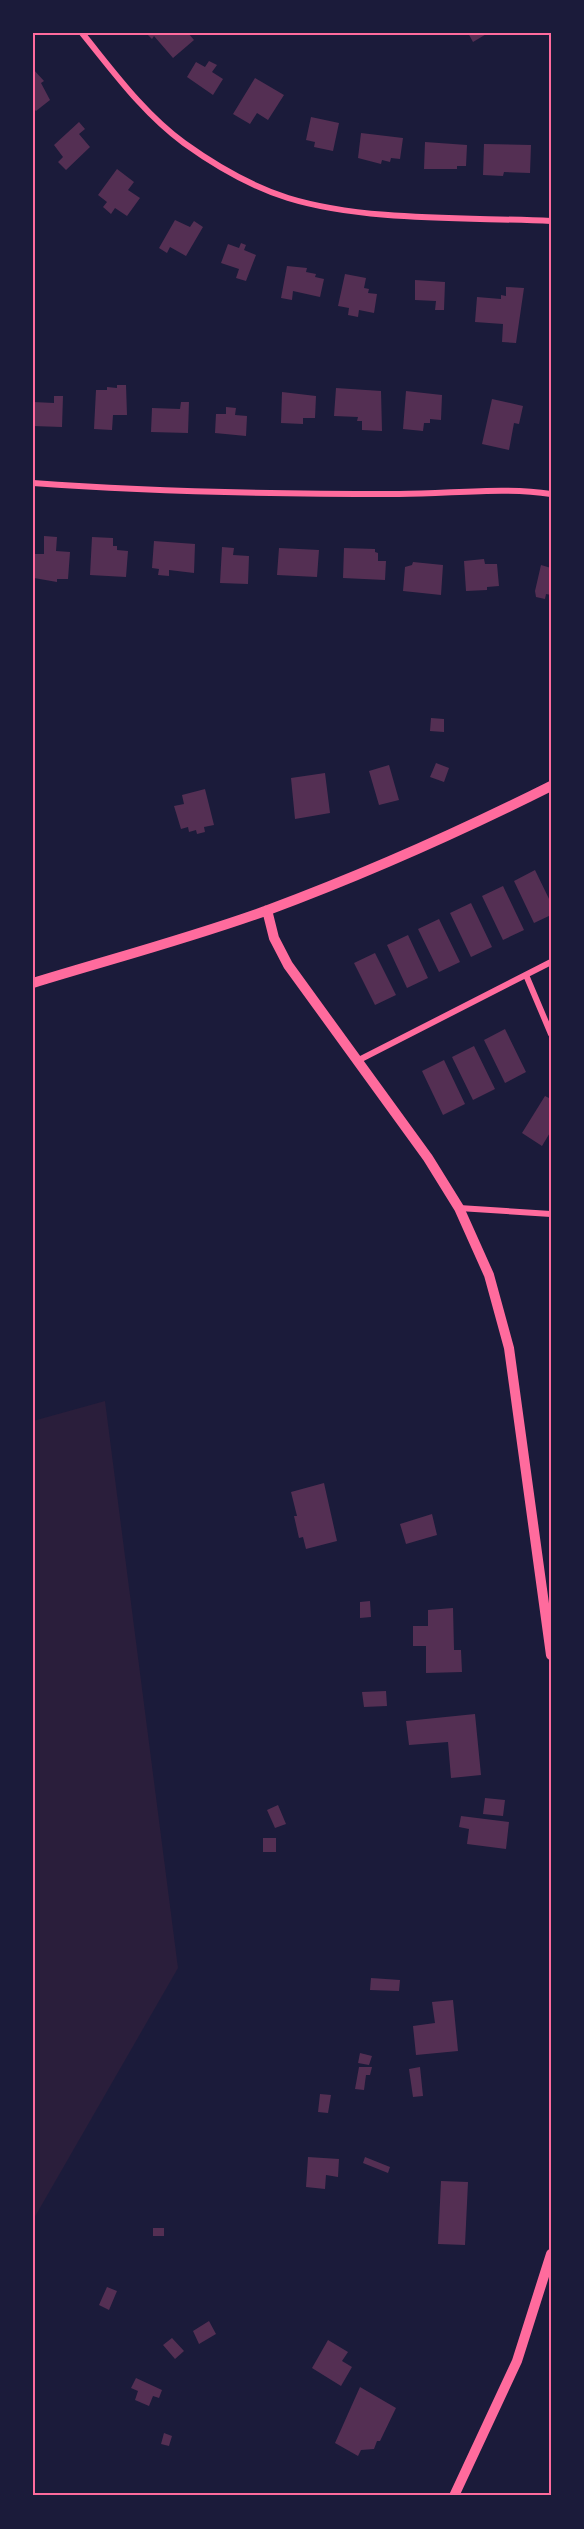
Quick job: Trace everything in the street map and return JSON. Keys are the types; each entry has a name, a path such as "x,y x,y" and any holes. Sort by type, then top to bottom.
{"street":[{"path":"82,33 138,102 182,142 233,176 288,198 352,212 551,221"},
{"path":"33,483 283,494 428,495 520,490 551,493"},
{"path":"33,983 267,910 370,871 464,829 551,786"},
{"path":"267,910 274,938 288,965 428,1158 459,1208 489,1275 509,1348 551,1655"},
{"path":"357,1060 551,962"},
{"path":"526,975 551,1034"},
{"path":"459,1208 551,1214"},
{"path":"454,2496 517,2361 551,2254"}],"shaded area":[{"path":"105,1401 178,1968 33,2220 33,1421"}],"building":[{"path":"146,33 188,33 194,40 173,58 154,36 152,39"},
{"path":"468,33 488,33 473,42"},
{"path":"209,61 217,65 212,72 223,79 213,95 187,77 196,62 205,67"},
{"path":"33,69 44,81 41,83 50,100 36,111 33,108"},
{"path":"255,78 284,95 268,120 257,113 250,124 233,114"},
{"path":"311,117 339,123 333,151 314,147 315,142 306,140"},
{"path":"79,122 85,129 79,134 90,147 66,170 58,162 63,157 54,145"},
{"path":"361,133 403,138 400,159 391,158 390,162 382,160 381,164 358,158"},
{"path":"425,142 467,145 466,166 457,166 457,169 424,169"},
{"path":"484,144 531,145 530,173 504,172 503,176 483,175"},
{"path":"117,169 134,182 128,190 140,198 127,216 115,208 111,214 103,207 107,202 98,195"},
{"path":"175,220 190,227 194,221 203,227 186,256 170,247 167,253 159,248"},
{"path":"241,243 246,245 244,250 256,255 246,281 236,278 239,269 221,263 228,244 239,248"},
{"path":"287,266 307,268 306,272 324,279 320,297 293,291 292,300 281,298"},
{"path":"345,274 366,278 364,288 369,289 368,293 377,294 374,313 359,310 358,317 348,315 349,308 338,306"},
{"path":"415,280 445,282 444,310 435,310 436,301 415,300"},
{"path":"506,287 524,288 516,343 502,342 503,324 475,322 477,297 501,299 501,295 506,296"},
{"path":"117,385 126,385 127,415 113,415 112,430 94,429 96,390 107,390 107,387 117,388"},
{"path":"336,388 381,391 382,431 362,430 362,421 357,421 358,417 334,416"},
{"path":"406,391 442,395 441,420 430,419 430,423 424,423 423,431 403,429"},
{"path":"282,392 316,396 315,418 303,418 303,424 281,423"},
{"path":"54,396 63,396 62,427 33,426 33,402 54,403"},
{"path":"492,399 523,406 519,424 514,423 509,450 482,444"},
{"path":"181,402 189,402 188,433 151,432 152,408 180,409"},
{"path":"226,407 236,408 235,415 247,416 246,436 215,433 216,414 226,414"},
{"path":"44,536 57,537 56,551 70,552 68,579 57,579 57,582 34,578 35,554 44,554"},
{"path":"92,537 113,538 113,546 117,546 117,550 128,551 126,577 90,575"},
{"path":"154,541 195,544 194,573 169,570 169,576 158,575 159,569 152,568"},
{"path":"222,547 234,548 233,555 249,556 248,584 220,583"},
{"path":"279,548 319,550 317,577 277,575"},
{"path":"344,548 375,549 378,553 378,561 386,561 385,580 343,578"},
{"path":"484,559 485,564 497,564 499,586 487,587 487,590 466,591 464,561"},
{"path":"413,562 443,565 441,595 403,591 405,567 412,565"},
{"path":"541,565 551,568 551,595 546,594 545,599 536,597 535,591"},
{"path":"431,718 444,719 444,732 430,731"},
{"path":"436,763 449,768 444,782 430,777"},
{"path":"389,765 399,800 379,805 369,771"},
{"path":"325,773 330,813 295,819 291,778"},
{"path":"205,789 214,825 204,827 205,832 197,834 196,830 189,832 188,827 181,829 174,806 184,804 182,795"},
{"path":"535,870 551,903 551,915 534,923 514,881"},
{"path":"503,886 524,930 503,940 482,896"},
{"path":"471,903 492,947 471,957 450,913"},
{"path":"439,919 460,962 439,972 418,929"},
{"path":"408,935 428,978 407,988 387,945"},
{"path":"375,953 396,995 375,1005 354,963"},
{"path":"505,1029 526,1072 505,1083 484,1040"},
{"path":"474,1046 495,1089 473,1100 452,1057"},
{"path":"444,1060 465,1104 443,1115 422,1071"},
{"path":"545,1096 551,1099 551,1131 542,1146 522,1133"},
{"path":"324,1483 337,1541 306,1549 303,1537 299,1538 291,1492"},
{"path":"432,1514 437,1535 406,1544 400,1524"},
{"path":"370,1601 371,1617 360,1618 360,1602"},
{"path":"453,1608 454,1650 461,1650 462,1672 426,1673 426,1646 413,1646 413,1626 428,1626 428,1610"},
{"path":"386,1691 387,1706 364,1707 362,1692"},
{"path":"475,1714 481,1775 451,1778 448,1742 409,1745 406,1721"},
{"path":"485,1798 505,1800 503,1816 483,1814"},
{"path":"278,1805 286,1824 275,1828 267,1810"},
{"path":"461,1816 509,1822 506,1849 467,1844 469,1829 459,1827"},
{"path":"263,1838 276,1838 276,1852 263,1852"},
{"path":"371,1978 400,1980 399,1991 370,1990"},
{"path":"453,2000 458,2051 416,2055 413,2026 435,2023 432,2002"},
{"path":"360,2053 372,2056 369,2065 358,2063"},
{"path":"359,2067 372,2067 370,2075 366,2075 364,2090 355,2089"},
{"path":"420,2067 423,2096 413,2097 409,2069"},
{"path":"320,2094 331,2095 328,2113 318,2112"},
{"path":"308,2157 339,2159 338,2177 326,2175 325,2189 306,2187"},
{"path":"365,2157 390,2167 388,2173 363,2163"},
{"path":"441,2181 468,2182 465,2245 438,2244"},
{"path":"153,2228 164,2228 164,2236 153,2236"},
{"path":"107,2287 117,2291 109,2310 99,2305"},
{"path":"209,2321 216,2334 199,2344 193,2331"},
{"path":"172,2338 184,2351 175,2359 163,2345"},
{"path":"328,2340 348,2352 342,2361 352,2367 341,2386 312,2368"},
{"path":"136,2378 162,2390 159,2398 153,2396 149,2406 135,2400 138,2391 131,2388"},
{"path":"360,2387 396,2408 374,2449 361,2450 358,2456 335,2443"},
{"path":"164,2433 172,2436 169,2446 161,2444"}]}
